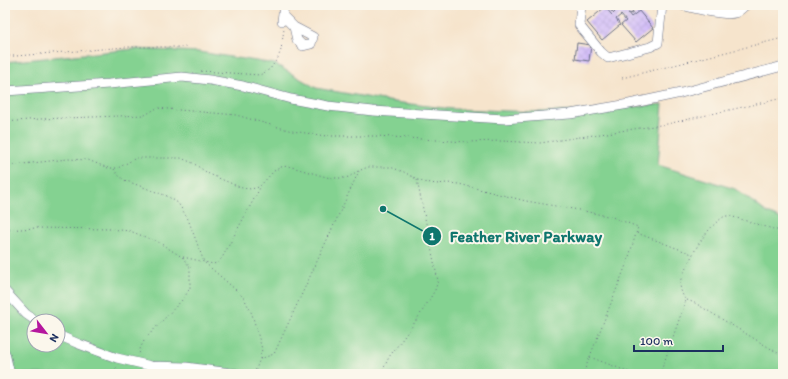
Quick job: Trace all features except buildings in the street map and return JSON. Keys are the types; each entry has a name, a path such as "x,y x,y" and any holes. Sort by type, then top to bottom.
{"street":[{"path":"284,5 282,19 294,27"},
{"path":"581,5 580,25 601,52 608,58 650,47 658,43 662,5"},
{"path":"681,5 716,12 736,13 746,5"},
{"path":"5,91 109,84 182,77 244,86 291,99 328,106 373,111 504,119 570,114 622,105 680,93 783,66"},
{"path":"5,291 26,314"},
{"path":"66,338 123,359 152,366 186,366 238,374"},
{"path":"5,353 10,374"}],"path":[{"path":"198,71 260,75 270,69 279,54 284,26 282,19"},
{"path":"622,78 783,38"},
{"path":"5,56 126,47 188,47"},
{"path":"5,122 40,119 145,115 157,108 236,115 292,131 326,136 377,136 466,142 502,141 540,143 667,124 783,98"},
{"path":"5,166 68,159 88,160 108,168 118,168 136,158 181,158 193,163 209,174 242,188 251,189 259,187 274,171 281,167 288,166 330,178 349,177 359,170 368,167 390,167 404,172 416,179 436,184 459,184 526,200 612,217 638,227 628,260 583,374"},
{"path":"114,168 117,174 124,180 167,196 178,203 188,219 204,262 236,290 249,306 262,349 254,374"},
{"path":"260,359 274,354 359,170"},
{"path":"381,374 389,357 414,325 435,290 438,281 416,179"},
{"path":"5,230 36,228 110,229 130,231 158,242 182,257 213,264 222,258 262,184"},
{"path":"783,232 730,216 725,216 716,222 707,232 692,254 681,277 680,284 682,294 686,300 695,303 783,356"},
{"path":"636,233 692,254"},
{"path":"137,362 140,349 145,340 184,298 190,288 190,267 182,257"},
{"path":"660,374 686,300"},
{"path":"589,357 634,374"},
{"path":"110,374 123,359"}],"green space":[{"path":"134,49 199,52 275,64 316,88 394,102 452,109 538,112 588,111 663,104 658,165 735,189 766,212 783,220 783,374 5,374 5,62"}],"place":[{"name":"Feather River Parkway","path":"383,209"}]}
